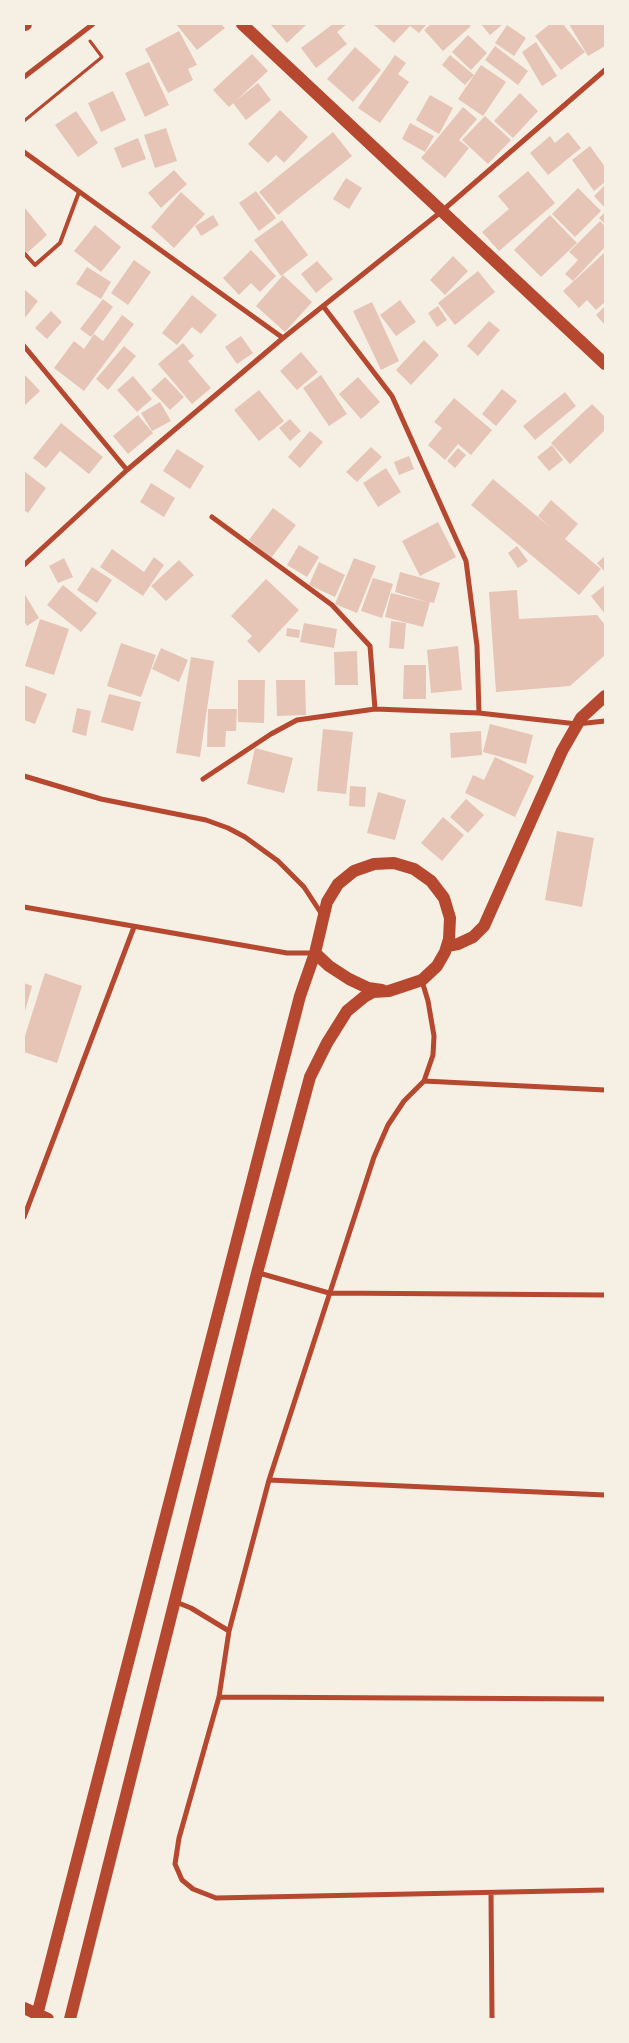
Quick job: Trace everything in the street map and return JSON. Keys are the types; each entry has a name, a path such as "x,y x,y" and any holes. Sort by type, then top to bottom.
{"main road":[{"path":"242,24 605,364"},
{"path":"447,946 458,944 473,937 484,926 562,751 581,718 605,696"},
{"path":"24,2008 40,2018 300,996 316,953 327,902 338,884 354,871 374,864 394,863 414,869 431,881 444,898 450,918 447,946 436,966 422,980 389,991 373,992 364,996 348,1011 317,1060 310,1077 257,1273 70,2019"},
{"path":"316,953 329,966 349,979 368,988 389,991"}],"street":[{"path":"24,77 93,24"},
{"path":"24,565 127,470 283,338 442,211 605,70"},
{"path":"24,152 283,338"},
{"path":"323,306 392,396 466,561 476,646 478,713"},
{"path":"24,346 127,470"},
{"path":"212,517 332,605 370,646 375,709"},
{"path":"202,779 271,734 297,720 375,709 478,713 577,724 605,721"},
{"path":"24,776 101,799 206,820 228,828 245,837 278,861 304,887 324,917"},
{"path":"24,907 286,953 316,953"},
{"path":"24,1217 134,927"},
{"path":"422,980 434,1036 432,1055 424,1081 404,1101 388,1125 374,1157 269,1480 229,1631 219,1697 179,1838 174,1864 182,1880 193,1889 216,1898 605,1890"},
{"path":"424,1081 605,1090"},
{"path":"257,1273 329,1293 605,1295"},
{"path":"269,1480 605,1495"},
{"path":"176,1602 191,1608 229,1631"},
{"path":"219,1697 605,1699"},
{"path":"491,1893 492,2019"}],"lane":[{"path":"24,253 35,265 60,243 79,192"}],"path":[{"path":"24,121 102,57 84,32"}],"building":[{"path":"176,24 221,24 225,28 197,50"},
{"path":"270,24 307,24 287,43"},
{"path":"333,24 347,24 337,32 347,44 316,68 301,48"},
{"path":"373,24 427,24 419,33 410,26 394,43"},
{"path":"431,24 468,24 471,26 443,51 424,30"},
{"path":"481,24 503,24 490,35"},
{"path":"550,24 563,24 585,52 561,70 535,36"},
{"path":"569,24 605,24 605,46 588,56"},
{"path":"507,25 526,38 514,56 495,43"},
{"path":"179,31 197,65 188,69 193,80 168,93 145,49"},
{"path":"468,35 487,53 471,70 452,52"},
{"path":"536,42 557,76 542,86 522,52"},
{"path":"495,46 528,71 518,85 485,60"},
{"path":"355,47 381,70 353,102 327,79"},
{"path":"252,54 268,71 229,107 213,90"},
{"path":"395,55 406,63 398,74 409,82 380,123 358,108"},
{"path":"450,55 474,75 465,85 442,65"},
{"path":"149,62 169,105 145,117 125,73"},
{"path":"481,65 506,82 483,116 458,99"},
{"path":"258,83 271,100 246,120 233,103"},
{"path":"113,91 126,120 101,132 88,103"},
{"path":"520,93 538,111 513,138 494,121"},
{"path":"430,95 453,108 439,134 416,120"},
{"path":"463,107 477,119 459,140 469,148 445,178 421,158"},
{"path":"280,110 308,137 284,163 276,155 268,163 248,144"},
{"path":"76,111 98,143 78,157 55,125"},
{"path":"485,116 511,140 488,164 462,140"},
{"path":"410,123 434,136 425,152 402,139"},
{"path":"166,128 177,161 155,168 144,135"},
{"path":"333,132 352,156 278,215 259,192"},
{"path":"568,132 581,148 548,175 530,153 550,136 555,143"},
{"path":"138,138 146,159 122,168 114,148"},
{"path":"590,146 605,167 605,182 594,191 572,160"},
{"path":"174,170 187,184 161,208 148,193"},
{"path":"528,171 555,203 499,251 482,232 509,209 498,196"},
{"path":"346,178 362,188 349,209 333,199"},
{"path":"605,185 605,208 594,196"},
{"path":"578,188 601,211 575,237 552,214"},
{"path":"256,191 276,218 259,231 239,203"},
{"path":"181,192 205,214 174,248 151,227"},
{"path":"24,207 47,235 27,253 24,249"},
{"path":"605,212 605,224 599,218"},
{"path":"213,215 219,225 201,236 195,226"},
{"path":"550,215 577,243 541,277 514,250"},
{"path":"282,220 308,255 281,276 254,240"},
{"path":"600,221 605,226 605,247 573,281 565,274 578,260 569,252"},
{"path":"95,225 121,247 101,272 74,251"},
{"path":"251,250 276,276 260,292 251,283 239,295 223,278"},
{"path":"605,252 605,302 596,310 587,300 579,308 563,291"},
{"path":"453,256 468,271 445,295 430,280"},
{"path":"134,260 151,272 128,305 111,293"},
{"path":"317,261 333,279 316,293 301,274"},
{"path":"87,267 111,282 101,299 76,284"},
{"path":"478,271 495,292 455,325 438,303"},
{"path":"283,275 312,302 285,332 256,306"},
{"path":"25,290 38,301 24,319 24,292"},
{"path":"192,295 217,315 201,334 192,327 177,345 162,333"},
{"path":"103,299 113,307 91,337 80,329"},
{"path":"400,300 416,322 396,336 380,315"},
{"path":"372,302 399,361 381,370 353,311"},
{"path":"438,306 447,320 437,327 428,313"},
{"path":"605,306 605,325 596,315"},
{"path":"51,311 62,322 47,339 35,328"},
{"path":"122,315 134,324 84,391 54,368 74,341 84,349 94,334 103,341"},
{"path":"489,321 500,330 478,356 467,346"},
{"path":"241,336 253,353 237,364 225,347"},
{"path":"424,340 439,355 411,385 396,370"},
{"path":"183,343 194,356 188,361 211,388 192,404 158,364"},
{"path":"124,346 136,356 108,390 96,379"},
{"path":"301,352 318,372 297,390 280,371"},
{"path":"24,374 40,391 24,406"},
{"path":"321,375 347,414 329,426 303,388"},
{"path":"133,376 152,399 137,412 117,390"},
{"path":"165,377 184,397 170,410 151,390"},
{"path":"358,377 380,402 361,419 339,394"},
{"path":"502,389 517,401 496,426 482,414"},
{"path":"259,390 284,421 259,441 234,410"},
{"path":"565,392 576,406 535,440 523,426"},
{"path":"454,398 492,430 471,455 458,444 445,460 428,445 442,428 434,422"},
{"path":"160,402 171,421 152,431 141,413"},
{"path":"592,404 605,417 605,430 570,464 551,443"},
{"path":"138,415 153,433 128,454 113,436"},
{"path":"290,419 301,431 290,441 279,428"},
{"path":"61,423 103,457 89,474 60,451 46,468 33,458"},
{"path":"310,431 323,442 300,468 288,457"},
{"path":"552,445 563,460 549,471 537,457"},
{"path":"371,447 382,457 357,482 346,472"},
{"path":"458,448 466,455 455,468 447,461"},
{"path":"177,449 204,466 190,489 163,471"},
{"path":"409,456 414,469 399,475 394,462"},
{"path":"386,468 401,492 378,507 363,483"},
{"path":"24,471 46,488 28,513 24,510"},
{"path":"493,479 551,528 538,516 551,500 578,524 565,539 601,569 579,595 471,505"},
{"path":"151,483 175,498 164,517 140,502"},
{"path":"273,508 296,525 271,558 249,540"},
{"path":"438,522 456,557 420,576 402,541"},
{"path":"299,545 319,557 307,577 287,565"},
{"path":"517,546 528,561 518,568 508,553"},
{"path":"112,549 144,572 154,557 164,565 143,596 100,567"},
{"path":"605,556 605,572 597,563"},
{"path":"64,558 73,577 58,583 49,566"},
{"path":"354,558 376,566 357,613 335,604"},
{"path":"179,560 194,575 166,601 151,586"},
{"path":"319,562 345,575 335,597 309,585"},
{"path":"92,567 112,580 97,603 77,590"},
{"path":"400,572 440,583 434,603 430,602 423,627 385,617 391,593 427,602 395,592"},
{"path":"373,578 393,584 382,618 361,611"},
{"path":"266,579 299,610 259,653 247,641 252,636 231,616"},
{"path":"63,585 97,613 81,632 47,605"},
{"path":"605,585 605,614 591,596"},
{"path":"517,590 519,619 597,615 605,625 605,655 570,686 496,692 489,592"},
{"path":"24,593 39,618 27,626 24,621"},
{"path":"40,619 69,629 54,675 25,666"},
{"path":"391,621 406,623 404,649 389,648"},
{"path":"304,623 337,629 334,648 300,642"},
{"path":"287,628 300,630 299,638 286,636"},
{"path":"121,643 156,655 141,697 107,686"},
{"path":"458,646 462,690 431,693 427,650"},
{"path":"161,648 188,660 179,682 152,669"},
{"path":"357,651 358,685 335,685 334,652"},
{"path":"191,657 214,661 200,757 176,753"},
{"path":"404,665 426,665 426,699 403,699"},
{"path":"238,680 265,680 264,723 238,722"},
{"path":"276,680 305,680 306,715 277,716"},
{"path":"24,685 47,694 35,724 24,720"},
{"path":"109,694 141,702 133,731 101,722"},
{"path":"77,708 91,711 86,736 72,732"},
{"path":"208,709 237,709 236,731 226,731 225,747 207,747"},
{"path":"490,724 533,735 526,764 483,752"},
{"path":"323,729 353,732 346,794 317,791"},
{"path":"481,731 482,755 451,758 450,733"},
{"path":"255,748 293,758 284,793 247,784"},
{"path":"495,757 534,776 515,817 465,793 473,775 484,780"},
{"path":"350,786 366,787 365,807 349,806"},
{"path":"378,792 406,800 395,840 367,833"},
{"path":"466,799 484,815 468,833 450,817"},
{"path":"443,817 464,835 442,861 421,843"},
{"path":"557,831 594,838 582,907 545,900"},
{"path":"45,973 82,986 57,1063 24,1052 24,1039"},
{"path":"24,983 32,986 24,1015"}]}
